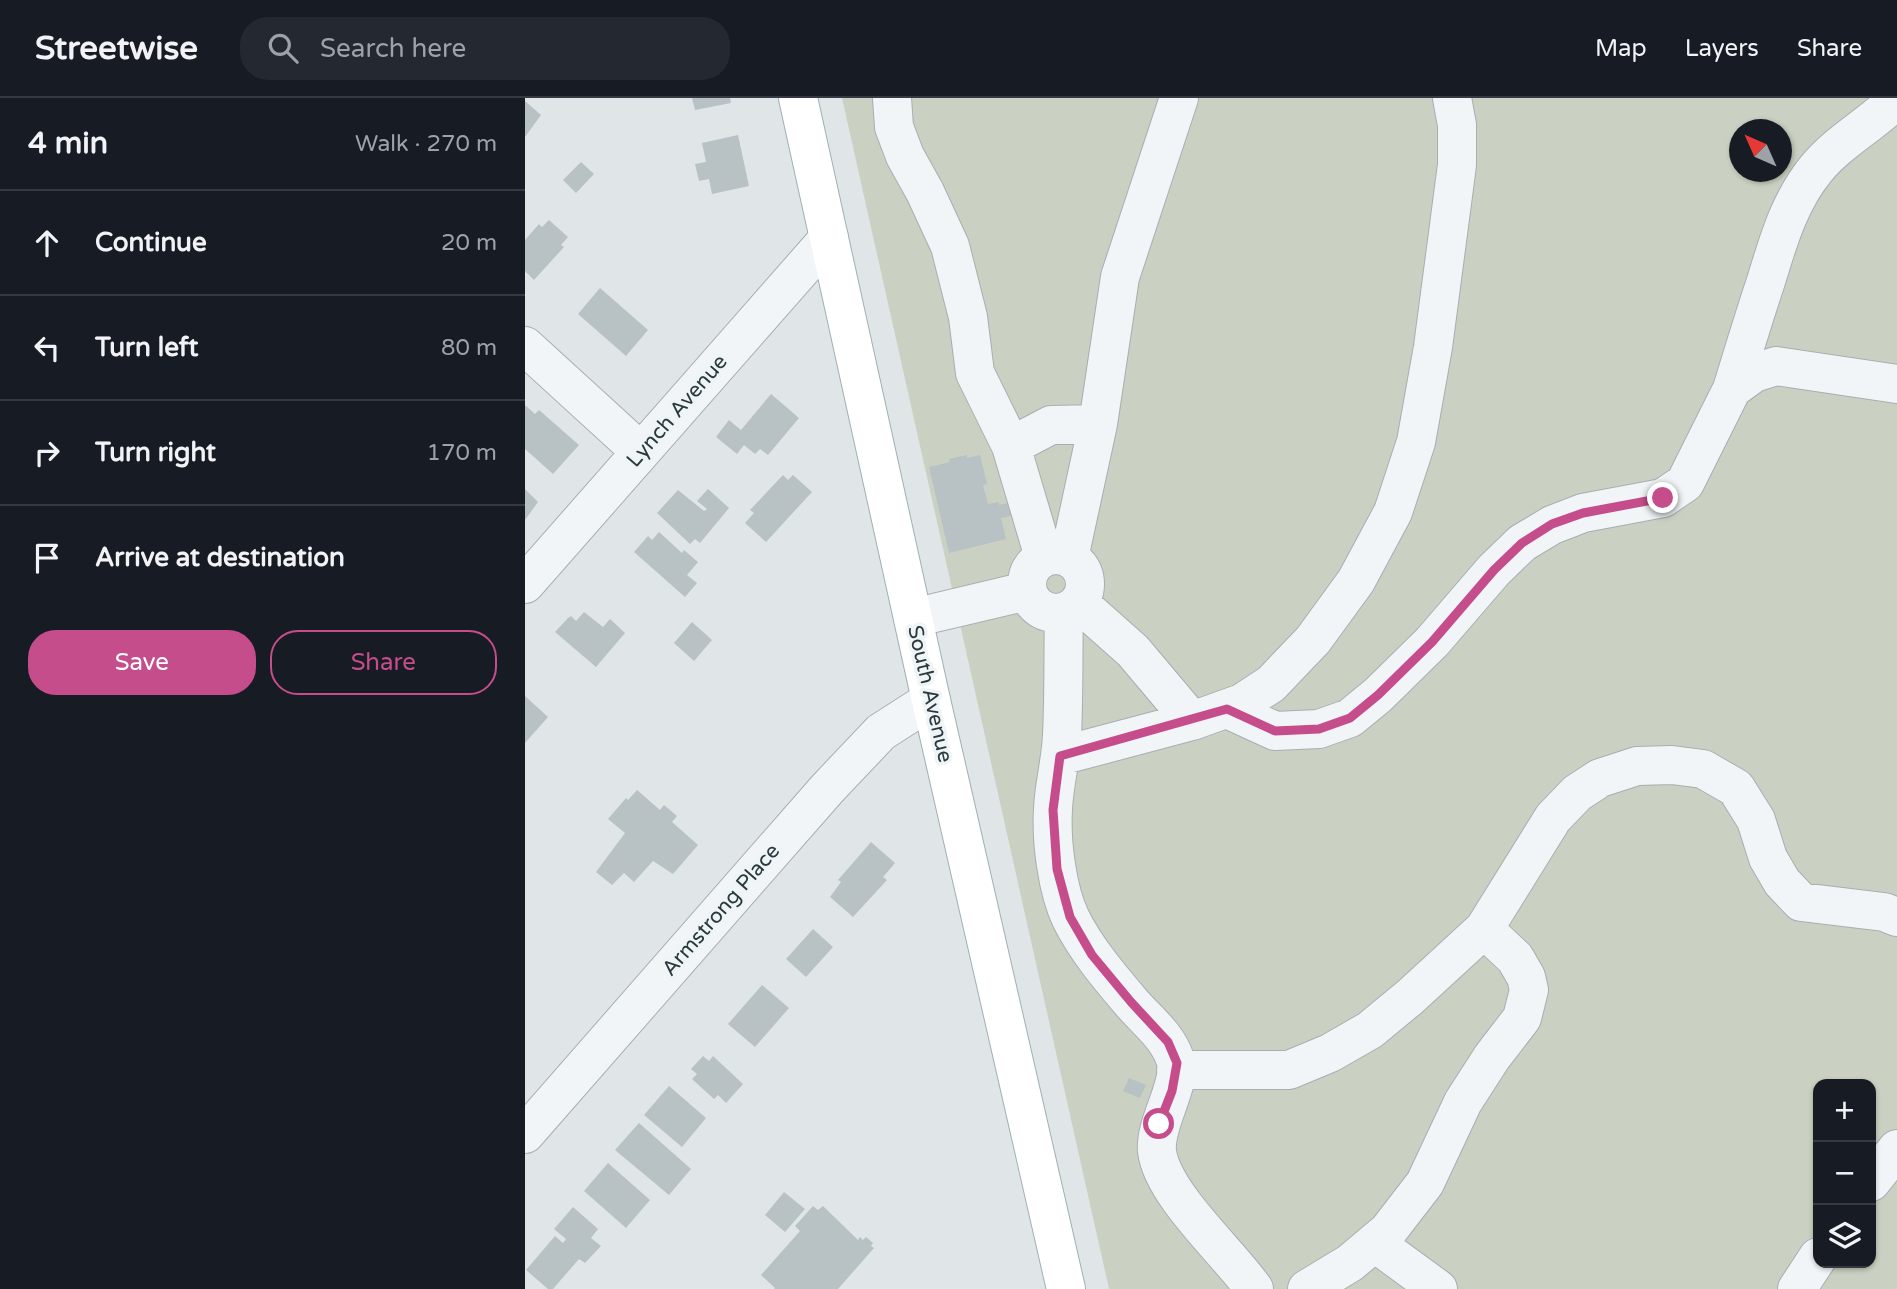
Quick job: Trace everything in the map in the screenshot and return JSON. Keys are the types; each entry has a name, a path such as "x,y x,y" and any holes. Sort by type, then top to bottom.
{"main road":[{"name":"South Avenue","path":"798,98 931,701 1066,1289"}],"street":[{"path":"892,98 894,127 905,156 950,246 968,317 975,373 1011,446 1057,558 1081,568 1085,576 1084,595 1071,608 1045,612 1037,607 1027,591 1027,581 1030,571 1057,558 1098,424 1120,277 1179,98"},
{"path":"1060,756 1242,704 1271,684 1313,640 1356,581 1393,512 1416,442 1433,347 1457,165 1457,125 1452,98"},
{"path":"1071,608 1133,651 1210,715 1275,731 1319,729 1350,718 1378,695 1432,642 1494,570 1522,543 1552,524 1583,513 1663,498 1685,483 1732,389 1783,226 1800,191 1842,141 1887,110 1897,99"},
{"name":"Lynch Avenue","path":"525,584 829,238"},
{"path":"525,346 641,452"},
{"path":"1732,389 1754,373 1776,366 1897,384"},
{"path":"1011,446 1051,425 1098,424"},
{"path":"913,618 1027,591"},
{"path":"1071,608 1060,756 1053,810 1057,869 1070,917 1092,955 1168,1042 1177,1063 1172,1091 1159,1124 1157,1151 1163,1173 1174,1194 1240,1268 1254,1289"},
{"name":"Armstrong Place","path":"525,1135 827,789 881,732 931,701"},
{"path":"1176,1070 1289,1070 1330,1053 1370,1030 1411,998 1484,929 1553,818 1577,793 1600,778 1637,766 1703,769 1736,788 1756,820 1767,858 1782,882 1801,902 1884,912 1897,917"},
{"path":"1307,1289 1350,1263 1388,1231 1425,1183 1463,1102 1492,1057 1522,1018 1529,990 1526,977 1515,958 1484,929"},
{"path":"1876,1176 1897,1149"},
{"path":"1375,1243 1438,1289"},
{"path":"1797,1289 1813,1265"}],"green space":[{"path":"842,98 1897,98 1897,1289 1109,1289"}],"building":[{"path":"692,98 730,98 731,103 695,110"},
{"path":"525,101 541,115 525,137"},
{"path":"738,135 749,186 712,194 709,179 699,181 695,164 706,162 702,143"},
{"path":"581,162 594,174 576,193 563,180"},
{"path":"549,220 568,237 561,245 564,247 534,280 525,271 525,240 539,224 542,227"},
{"path":"600,288 648,330 626,356 578,314"},
{"path":"771,394 799,418 768,455 760,449 755,454 744,445 737,454 716,437 729,420 741,430"},
{"path":"525,405 535,414 539,410 579,445 553,474 525,449"},
{"path":"967,455 967,458 980,455 987,484 983,485 988,504 1008,503 1011,516 1001,518 1006,539 949,553 929,467"},
{"path":"783,475 788,480 793,475 812,492 766,542 745,523 754,513 750,510"},
{"path":"525,489 538,502 525,520"},
{"path":"708,489 729,508 700,543 695,539 690,544 657,513 678,490 704,511 707,509 697,501"},
{"path":"659,532 682,553 684,550 698,562 687,575 697,583 685,597 634,552 648,536 652,540"},
{"path":"584,612 603,627 610,619 625,633 596,667 555,632 568,618 571,616 576,621"},
{"path":"692,622 712,640 694,661 674,643"},
{"path":"525,696 548,717 525,743"},
{"path":"637,790 660,810 664,805 677,816 672,822 698,845 673,874 653,861 634,882 624,873 612,885 596,872 625,833 608,819 626,798 628,800"},
{"path":"871,842 895,863 883,877 887,880 853,917 830,897 841,882 838,880"},
{"path":"813,929 833,947 806,977 786,959"},
{"path":"762,985 789,1008 755,1047 728,1024"},
{"path":"703,1056 709,1061 713,1056 743,1084 726,1103 718,1095 714,1099 692,1079 697,1074 691,1069"},
{"path":"1129,1078 1146,1085 1140,1098 1123,1091"},
{"path":"669,1086 706,1118 682,1147 644,1115"},
{"path":"639,1123 691,1169 669,1195 615,1150"},
{"path":"608,1163 650,1200 626,1228 584,1191"},
{"path":"784,1192 805,1209 785,1232 765,1215"},
{"path":"813,1206 818,1210 823,1206 858,1240 860,1237 863,1240 866,1237 873,1243 871,1246 874,1248 838,1289 774,1289 761,1275 800,1231 795,1226"},
{"path":"573,1207 598,1229 591,1238 601,1246 585,1263 579,1259 553,1289 548,1289 526,1270 555,1236 563,1243 566,1239 554,1229"}],"route":[{"path":"1159,1124 1172,1091 1177,1063 1168,1042 1092,955 1070,917 1057,869 1053,810 1060,756 1227,709 1275,731 1319,729 1350,718 1378,695 1432,642 1494,570 1522,543 1552,524 1583,513 1663,498"}]}
